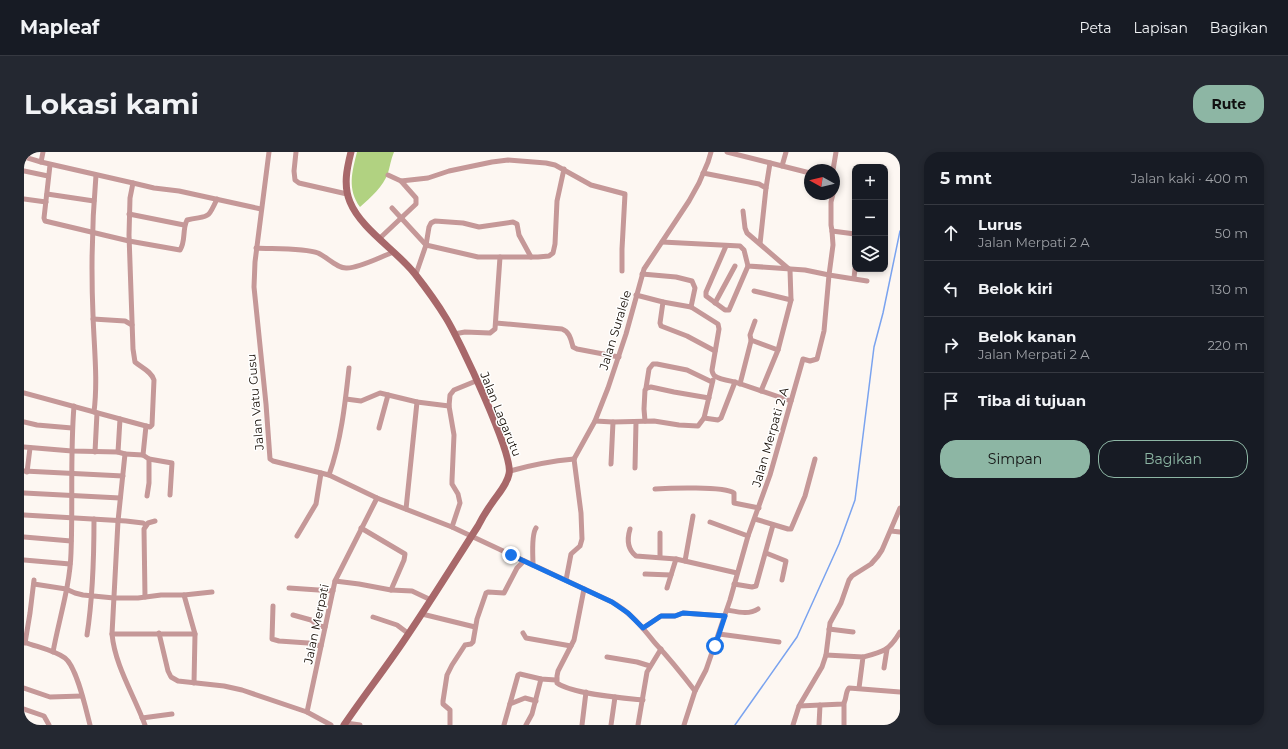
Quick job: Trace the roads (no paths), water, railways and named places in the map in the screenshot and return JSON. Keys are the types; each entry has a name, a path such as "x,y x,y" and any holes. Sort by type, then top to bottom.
{"street":[{"path":"41,162 43,152"},
{"name":"Jalan Vatu Gusu","path":"269,152 256,248 254,287 270,459 272,461 329,476 377,498 452,527 471,536"},
{"path":"296,152 294,171 295,180 299,183 347,194"},
{"name":"Jalan Lagarutu","path":"345,724 409,634 491,504 506,483 510,471 500,436 476,381 442,312 416,274 363,222 356,213 347,194 346,187 346,176 351,152"},
{"name":"Jalan Suralele","path":"574,459 595,421 619,357 642,274 648,262 689,201 703,173 711,152"},
{"path":"727,152 804,172"},
{"path":"782,166 786,152"},
{"path":"834,164 836,152"},
{"path":"24,157 154,188 179,191 261,209"},
{"path":"401,181 428,178 449,170 498,160 556,165 591,185 625,194 622,271"},
{"path":"760,244 770,163"},
{"path":"50,164 44,218 45,221 129,241 180,250 183,246 184,225 187,220 208,216 217,199"},
{"path":"392,208 426,246 478,257 500,258 549,256 553,253 555,244 557,201 564,169"},
{"path":"24,171 48,176"},
{"path":"703,173 760,184 766,188"},
{"path":"95,452 96,398 92,233 96,175"},
{"path":"380,238 416,204 417,201 401,181 388,175"},
{"path":"24,393 146,426 152,425 153,376 135,362 134,358 129,241 130,198 133,183"},
{"path":"47,194 94,201"},
{"path":"24,199 46,202"},
{"name":"Jalan Merpati 2 A","path":"684,725 695,691 706,670 727,610 748,536 774,462 803,359 810,361 816,360 820,349 824,332 833,245 831,225 832,200"},
{"path":"743,211 746,231 790,270 791,300 778,350 762,391"},
{"path":"129,214 184,225"},
{"path":"416,274 426,246 429,227 434,221 463,223 479,227 513,222 517,224 519,235 531,257"},
{"path":"832,231 852,234"},
{"path":"662,242 726,246 742,247 748,266 730,308 725,310 706,296 706,294 726,246"},
{"path":"256,248 316,252 340,268 354,267 394,252"},
{"path":"454,334 465,332 490,333 495,329 500,258"},
{"path":"715,303 735,266"},
{"path":"748,266 805,270 867,281"},
{"path":"854,278 855,272"},
{"path":"642,274 676,276 692,281 695,288 691,307"},
{"path":"754,291 791,300"},
{"path":"595,421 654,421 694,427 699,425 704,418 714,376 712,370 719,326 691,307 636,295"},
{"path":"663,302 660,323 661,326 687,336 715,351"},
{"path":"93,318 125,321 132,325"},
{"path":"704,418 718,420 721,418 737,383 752,340 750,335 755,321"},
{"path":"496,324 566,330 569,334 573,347 619,357"},
{"path":"752,340 778,350"},
{"path":"645,421 644,409 646,388 649,369 653,364 688,370 712,382"},
{"path":"329,476 343,419 349,368"},
{"path":"714,376 791,401"},
{"path":"452,527 460,503 458,494 452,484 454,434 449,406 452,392 476,381"},
{"path":"646,388 651,387 709,398"},
{"path":"346,399 361,401 380,393 417,402 449,406"},
{"path":"379,428 388,395"},
{"path":"406,510 417,402"},
{"path":"53,652 70,564 72,519 72,428 74,406"},
{"path":"118,452 120,419"},
{"path":"24,422 37,425 72,428"},
{"path":"611,464 613,422"},
{"path":"635,468 636,422"},
{"path":"142,455 146,426"},
{"path":"123,476 26,472 27,448 118,452 142,455 148,459 172,463 170,495"},
{"path":"125,454 118,521 112,634 122,672 145,725"},
{"path":"147,496 149,483 148,459"},
{"path":"510,471 527,466 574,459 581,513 582,539 580,546 571,554 566,580"},
{"path":"755,519 789,529 792,527 805,496 815,459"},
{"path":"297,536 316,504 321,473"},
{"path":"655,489 706,488 730,491 734,493 734,503 759,508"},
{"path":"24,493 120,498"},
{"name":"Jalan Merpati","path":"308,712 335,581 377,498"},
{"path":"793,725 799,706 822,667 826,655 829,629 832,618 841,603 849,580 878,556 891,531 900,508"},
{"path":"24,515 144,523 146,526"},
{"path":"685,561 693,516"},
{"path":"87,635 92,596 94,519"},
{"path":"145,597 146,565 144,529 148,523 154,521"},
{"path":"710,522 748,536"},
{"path":"734,584 755,587 773,525"},
{"path":"361,528 405,554 391,590"},
{"path":"533,565 533,536 536,528"},
{"path":"630,529 628,541 629,547 636,556 676,559 737,573"},
{"path":"891,531 900,532"},
{"path":"660,533 660,557"},
{"path":"471,536 620,607 643,628 695,691"},
{"path":"24,537 71,542"},
{"path":"766,553 786,561 782,580"},
{"path":"667,588 676,559"},
{"path":"24,560 70,564"},
{"path":"450,725 450,710 444,705 443,701 445,679 452,664 465,645 473,642 475,627 484,597 487,592 504,593 517,568 524,561"},
{"path":"645,574 671,575"},
{"path":"335,581 391,590 412,591 431,600"},
{"path":"90,725 82,696 70,663 65,658 53,652 24,643 34,582 66,589 75,593 114,598 184,595 212,592"},
{"path":"289,588 333,591"},
{"path":"556,680 558,671 574,640 584,589"},
{"path":"184,595 195,634 194,682"},
{"path":"273,606 272,639 321,646"},
{"path":"727,610 748,613 754,612 758,609"},
{"path":"643,628 661,616 675,616 683,613 725,616"},
{"path":"422,614 475,627"},
{"path":"293,615 311,620 319,626 325,627"},
{"path":"374,617 397,625 409,634"},
{"path":"829,629 853,632"},
{"path":"826,655 863,658 887,649 900,632"},
{"path":"159,633 168,671 171,677 178,681 224,686 242,690 308,712 331,725"},
{"path":"523,633 526,638 571,646"},
{"path":"112,634 195,634"},
{"path":"719,634 779,642"},
{"path":"638,725 646,676 650,666 661,649"},
{"path":"884,668 887,649"},
{"path":"607,657 637,662 650,666"},
{"path":"859,688 863,658"},
{"path":"504,725 518,675 520,674 541,679 556,680 559,684 566,688 615,697 643,700"},
{"path":"526,725 532,714 541,679"},
{"path":"24,688 50,697 82,696"},
{"path":"844,725 844,703 848,688 900,692"},
{"path":"582,725 586,692"},
{"path":"611,725 615,697"},
{"path":"510,704 525,698 536,701"},
{"path":"799,706 844,703"},
{"path":"819,725 820,705"},
{"path":"24,709 44,716 49,725"},
{"path":"142,718 172,714"},
{"path":"345,724 360,725"}],"waterway":[{"path":"735,725 797,637 839,544 855,500 874,347 883,313 900,231"}]}
